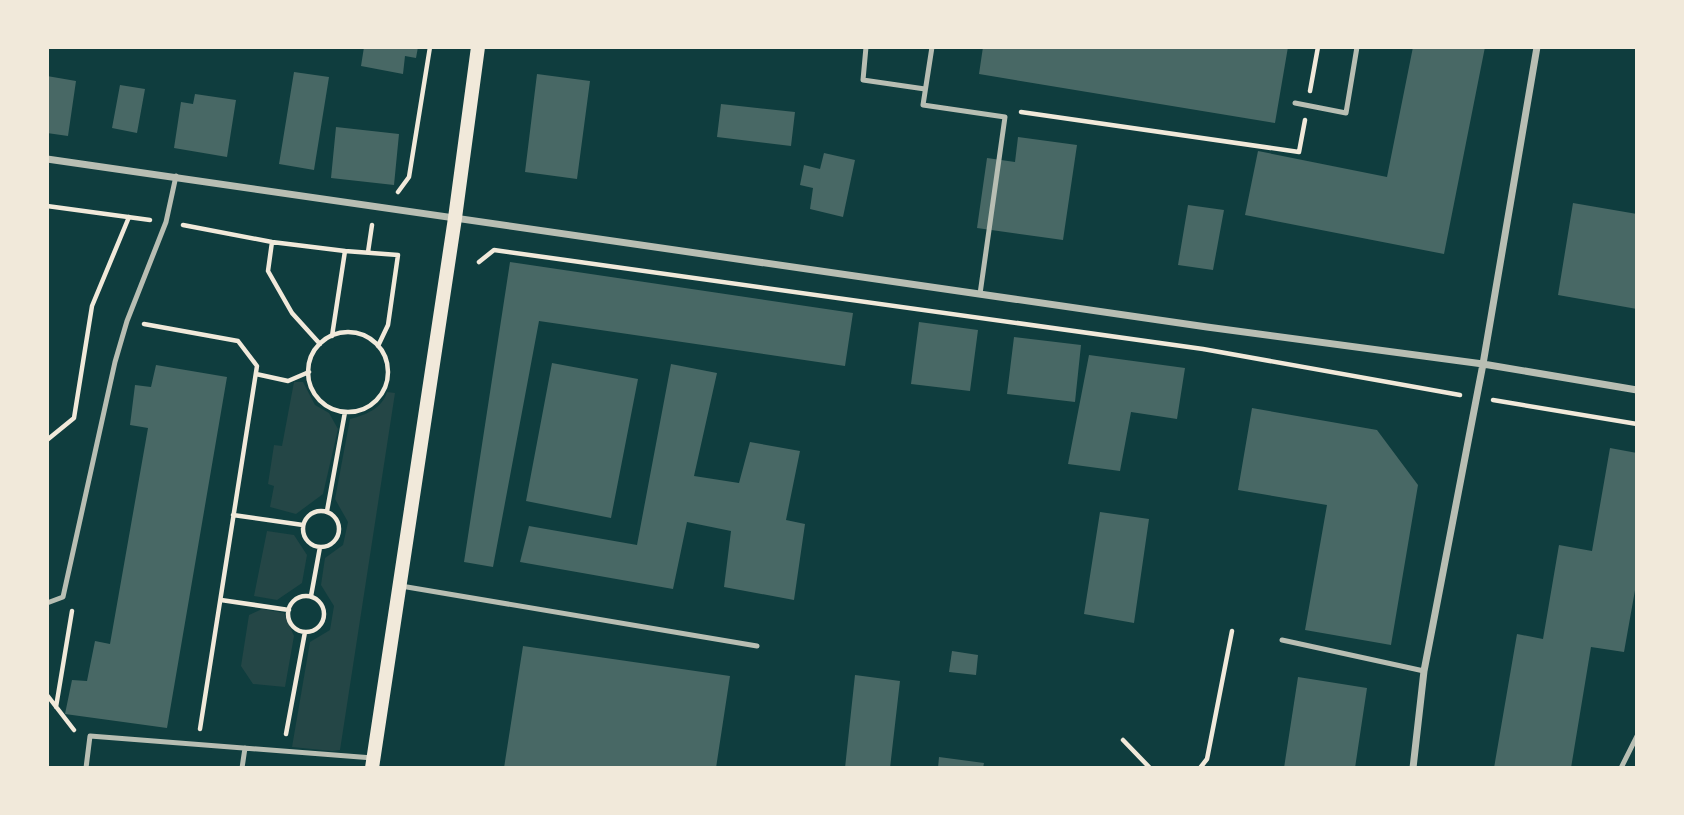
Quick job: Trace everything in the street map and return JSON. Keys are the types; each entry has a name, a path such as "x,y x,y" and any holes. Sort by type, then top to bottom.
{"main road":[{"path":"372,763 455,218 478,47"}],"street":[{"path":"1413,768 1424,671 1477,398 1537,47"},
{"path":"47,159 1483,364 1637,390"}],"lane":[{"path":"866,47 863,80 925,89"},
{"path":"932,47 923,105 1005,117 980,294"},
{"path":"1295,103 1346,113 1357,47"},
{"path":"47,603 63,597 115,362 127,321 166,222 176,176"},
{"path":"399,586 757,646"},
{"path":"1282,640 1424,671"},
{"path":"86,768 90,736 283,751 372,763"},
{"path":"1621,768 1637,736"},
{"path":"242,768 245,748"}],"path":[{"path":"387,192 398,192 409,177 430,47"},
{"path":"1014,112 1299,152 1318,47"},
{"path":"47,206 166,222 272,242 398,255 388,325 378,346"},
{"path":"47,440 75,418 92,306 129,217"},
{"path":"368,253 372,225"},
{"path":"272,242 268,271 292,313 320,344"},
{"path":"479,262 494,250 1203,349 1637,424"},
{"path":"332,336 345,251"},
{"path":"127,321 238,341 257,366 197,744"},
{"path":"345,333 359,334 371,340 385,358 388,372 386,386 381,395 371,405 359,411 331,409 322,402 313,391 308,378 309,364 320,344 332,336 345,333"},
{"path":"256,374 288,381 309,372"},
{"path":"327,511 345,412"},
{"path":"327,511 335,516 340,528 337,539 332,544 320,547 309,543 303,525 314,512 327,511"},
{"path":"233,514 303,525"},
{"path":"311,596 320,547"},
{"path":"311,596 323,607 323,620 317,628 305,632 290,622 289,610 299,597 311,596"},
{"path":"56,707 73,609 63,597"},
{"path":"221,600 289,610"},
{"path":"1200,768 1206,759 1232,631"},
{"path":"283,751 305,632"},
{"path":"47,695 89,749"},
{"path":"1123,740 1150,768"}],"shaded area":[{"path":"294,382 303,382 315,405 329,413 338,429 323,494 296,514 270,507 274,486 268,484 274,445 282,446"},
{"path":"387,392 395,393 340,750 292,747 310,642 330,630 334,606 321,585 325,558 343,545 348,522 335,499 350,419 377,407"},
{"path":"267,531 294,535 307,555 302,583 277,600 254,596"},
{"path":"262,609 284,613 294,636 285,687 253,684 241,666 249,615"}],"building":[{"path":"364,47 418,47 416,58 405,56 403,74 361,66"},
{"path":"983,47 1288,47 1275,123 979,74"},
{"path":"1413,47 1485,47 1444,254 1245,215 1258,151 1387,177"},
{"path":"294,72 329,77 314,170 279,164"},
{"path":"537,74 590,81 577,179 525,172"},
{"path":"47,76 76,81 68,136 47,133"},
{"path":"120,85 145,89 137,133 112,128"},
{"path":"195,94 236,100 227,157 174,148 181,102 193,104"},
{"path":"721,104 795,112 791,146 717,137"},
{"path":"336,127 399,134 394,185 331,178"},
{"path":"1018,137 1077,145 1063,240 977,228 987,158 1015,162"},
{"path":"824,153 855,160 843,217 810,209 813,188 800,185 804,165 820,169"},
{"path":"1573,203 1637,214 1637,309 1558,295"},
{"path":"1188,205 1224,210 1213,270 1178,265"},
{"path":"510,262 853,313 845,366 539,321 493,567 464,562"},
{"path":"919,322 978,330 970,391 911,384"},
{"path":"1014,337 1081,345 1075,402 1007,394"},
{"path":"1089,355 1185,368 1177,419 1131,412 1120,471 1068,464"},
{"path":"552,363 638,379 611,518 526,501"},
{"path":"671,364 717,373 694,476 739,483 750,442 800,451 786,520 805,524 794,600 724,587 731,531 687,522 673,589 520,562 529,526 637,545"},
{"path":"156,365 227,377 167,728 65,714 72,680 87,681 95,641 110,644 148,428 130,425 135,385 151,387"},
{"path":"1252,408 1377,430 1418,485 1391,645 1305,630 1327,505 1238,490"},
{"path":"1610,448 1637,453 1637,579 1624,652 1591,647 1571,768 1494,768 1517,634 1543,639 1559,545 1592,551"},
{"path":"1100,512 1149,519 1134,623 1084,614"},
{"path":"523,646 730,676 716,768 504,768"},
{"path":"952,651 978,655 976,675 949,672"},
{"path":"855,675 900,681 890,768 845,768"},
{"path":"1298,677 1367,688 1355,768 1284,768"},
{"path":"939,757 984,763 983,768 938,768"}]}
